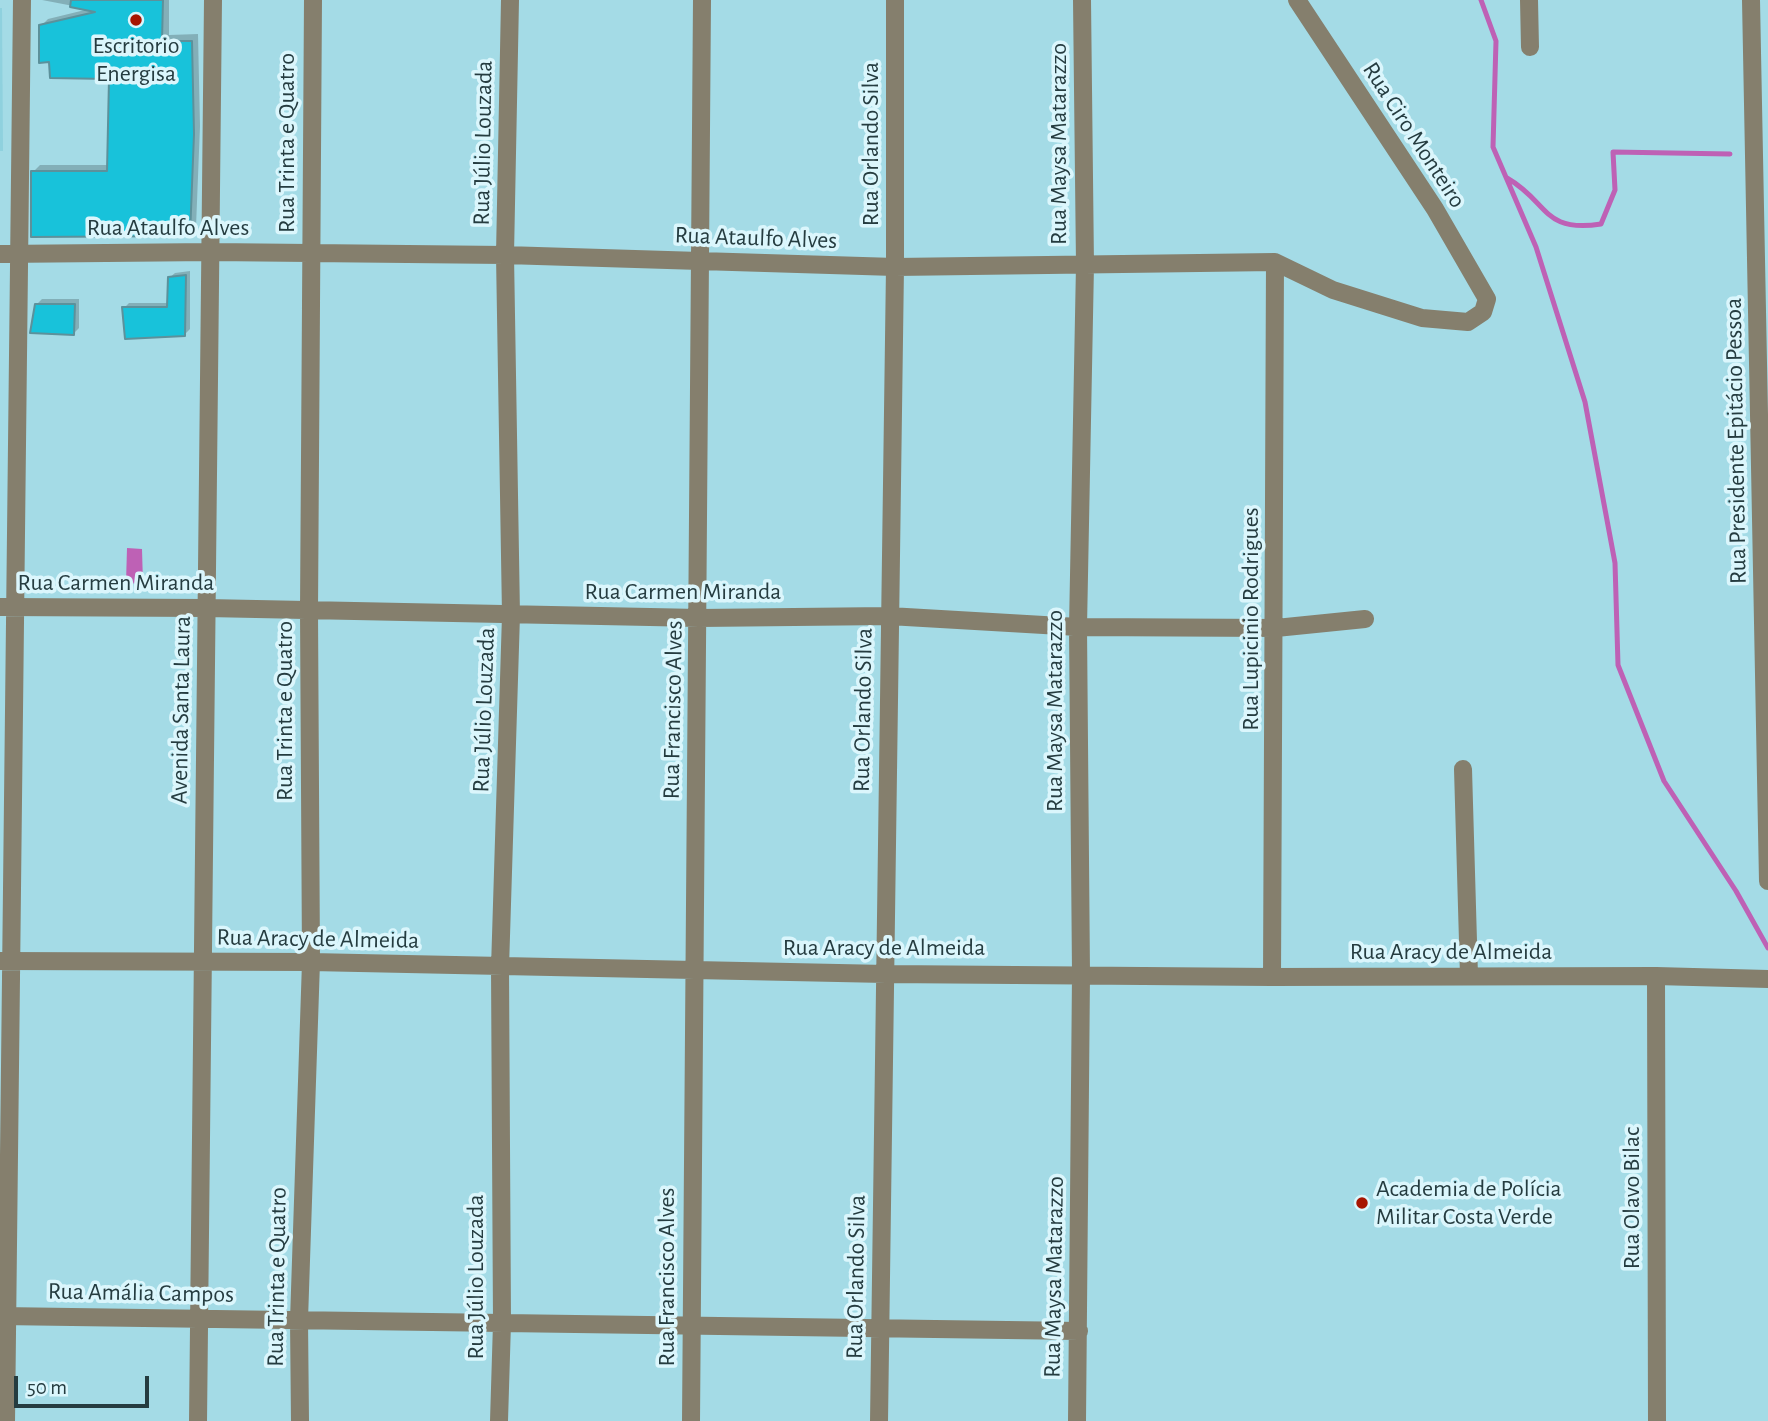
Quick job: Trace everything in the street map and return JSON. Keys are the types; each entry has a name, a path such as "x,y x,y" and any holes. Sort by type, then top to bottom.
{"street":[{"path":"6,1421 3,1316 9,607 20,254 22,0"},
{"name":"Avenida Santa Laura","path":"198,1421 201,961 212,252 212,0"},
{"name":"Rua Trinta e Quatro","path":"300,1421 299,1320 311,962 309,611 313,0"},
{"name":"Rua Júlio Louzada","path":"499,1421 502,1323 500,968 511,615 505,255 510,0"},
{"name":"Rua Francisco Alves","path":"691,1421 702,0"},
{"name":"Rua Orlando Silva","path":"879,1421 895,267 895,0"},
{"name":"Rua Maysa Matarazzo","path":"1077,1421 1081,974 1078,628 1084,265 1082,0"},
{"name":"Rua Ciro Monteiro","path":"1297,0 1435,209 1487,299"},
{"path":"1529,0 1531,47"},
{"name":"Rua Presidente Epitácio Pessoa","path":"1751,0 1763,298 1768,881"},
{"name":"Rua Ataulfo Alves","path":"0,254 212,252 505,255 895,267 1275,262 1333,290 1422,318 1468,323 1483,312 1487,299"},
{"name":"Rua Lupicinio Rodrigues","path":"1272,977 1276,628 1275,262"},
{"name":"Rua Carmen Miranda","path":"9,607 207,608 699,618 889,615 1078,628 1276,628 1364,619"},
{"path":"1463,769 1469,976"},
{"name":"Rua Aracy de Almeida","path":"7,961 311,962 886,974 1657,976 1766,983"},
{"name":"Rua Olavo Bilac","path":"1657,976 1657,1421"},
{"name":"Rua Amália Campos","path":"3,1316 1079,1331"}],"shaded area":[{"path":"2,8 3,151 0,151"},
{"path":"127,548 142,549 143,584 126,583"}],"building":[{"path":"71,0 163,0 162,41 192,41 194,134 190,236 31,237 31,171 107,171 109,79 50,78 49,62 39,63 39,25 95,12 70,7"},
{"path":"186,275 185,336 125,339 122,307 167,307 168,277"},
{"path":"35,304 75,304 74,335 30,333"}],"waterway":[{"path":"1481,0 1496,41 1493,147 1536,247 1585,402 1615,563 1618,665 1664,781 1736,891 1768,948"},
{"path":"1507,178 1521,187 1556,220 1582,226 1601,224 1615,190 1613,152 1730,154"}],"place":[{"name":"Escritorio Energisa","path":"136,20"},
{"name":"Academia de Polícia Militar Costa Verde","path":"1362,1203"}]}
